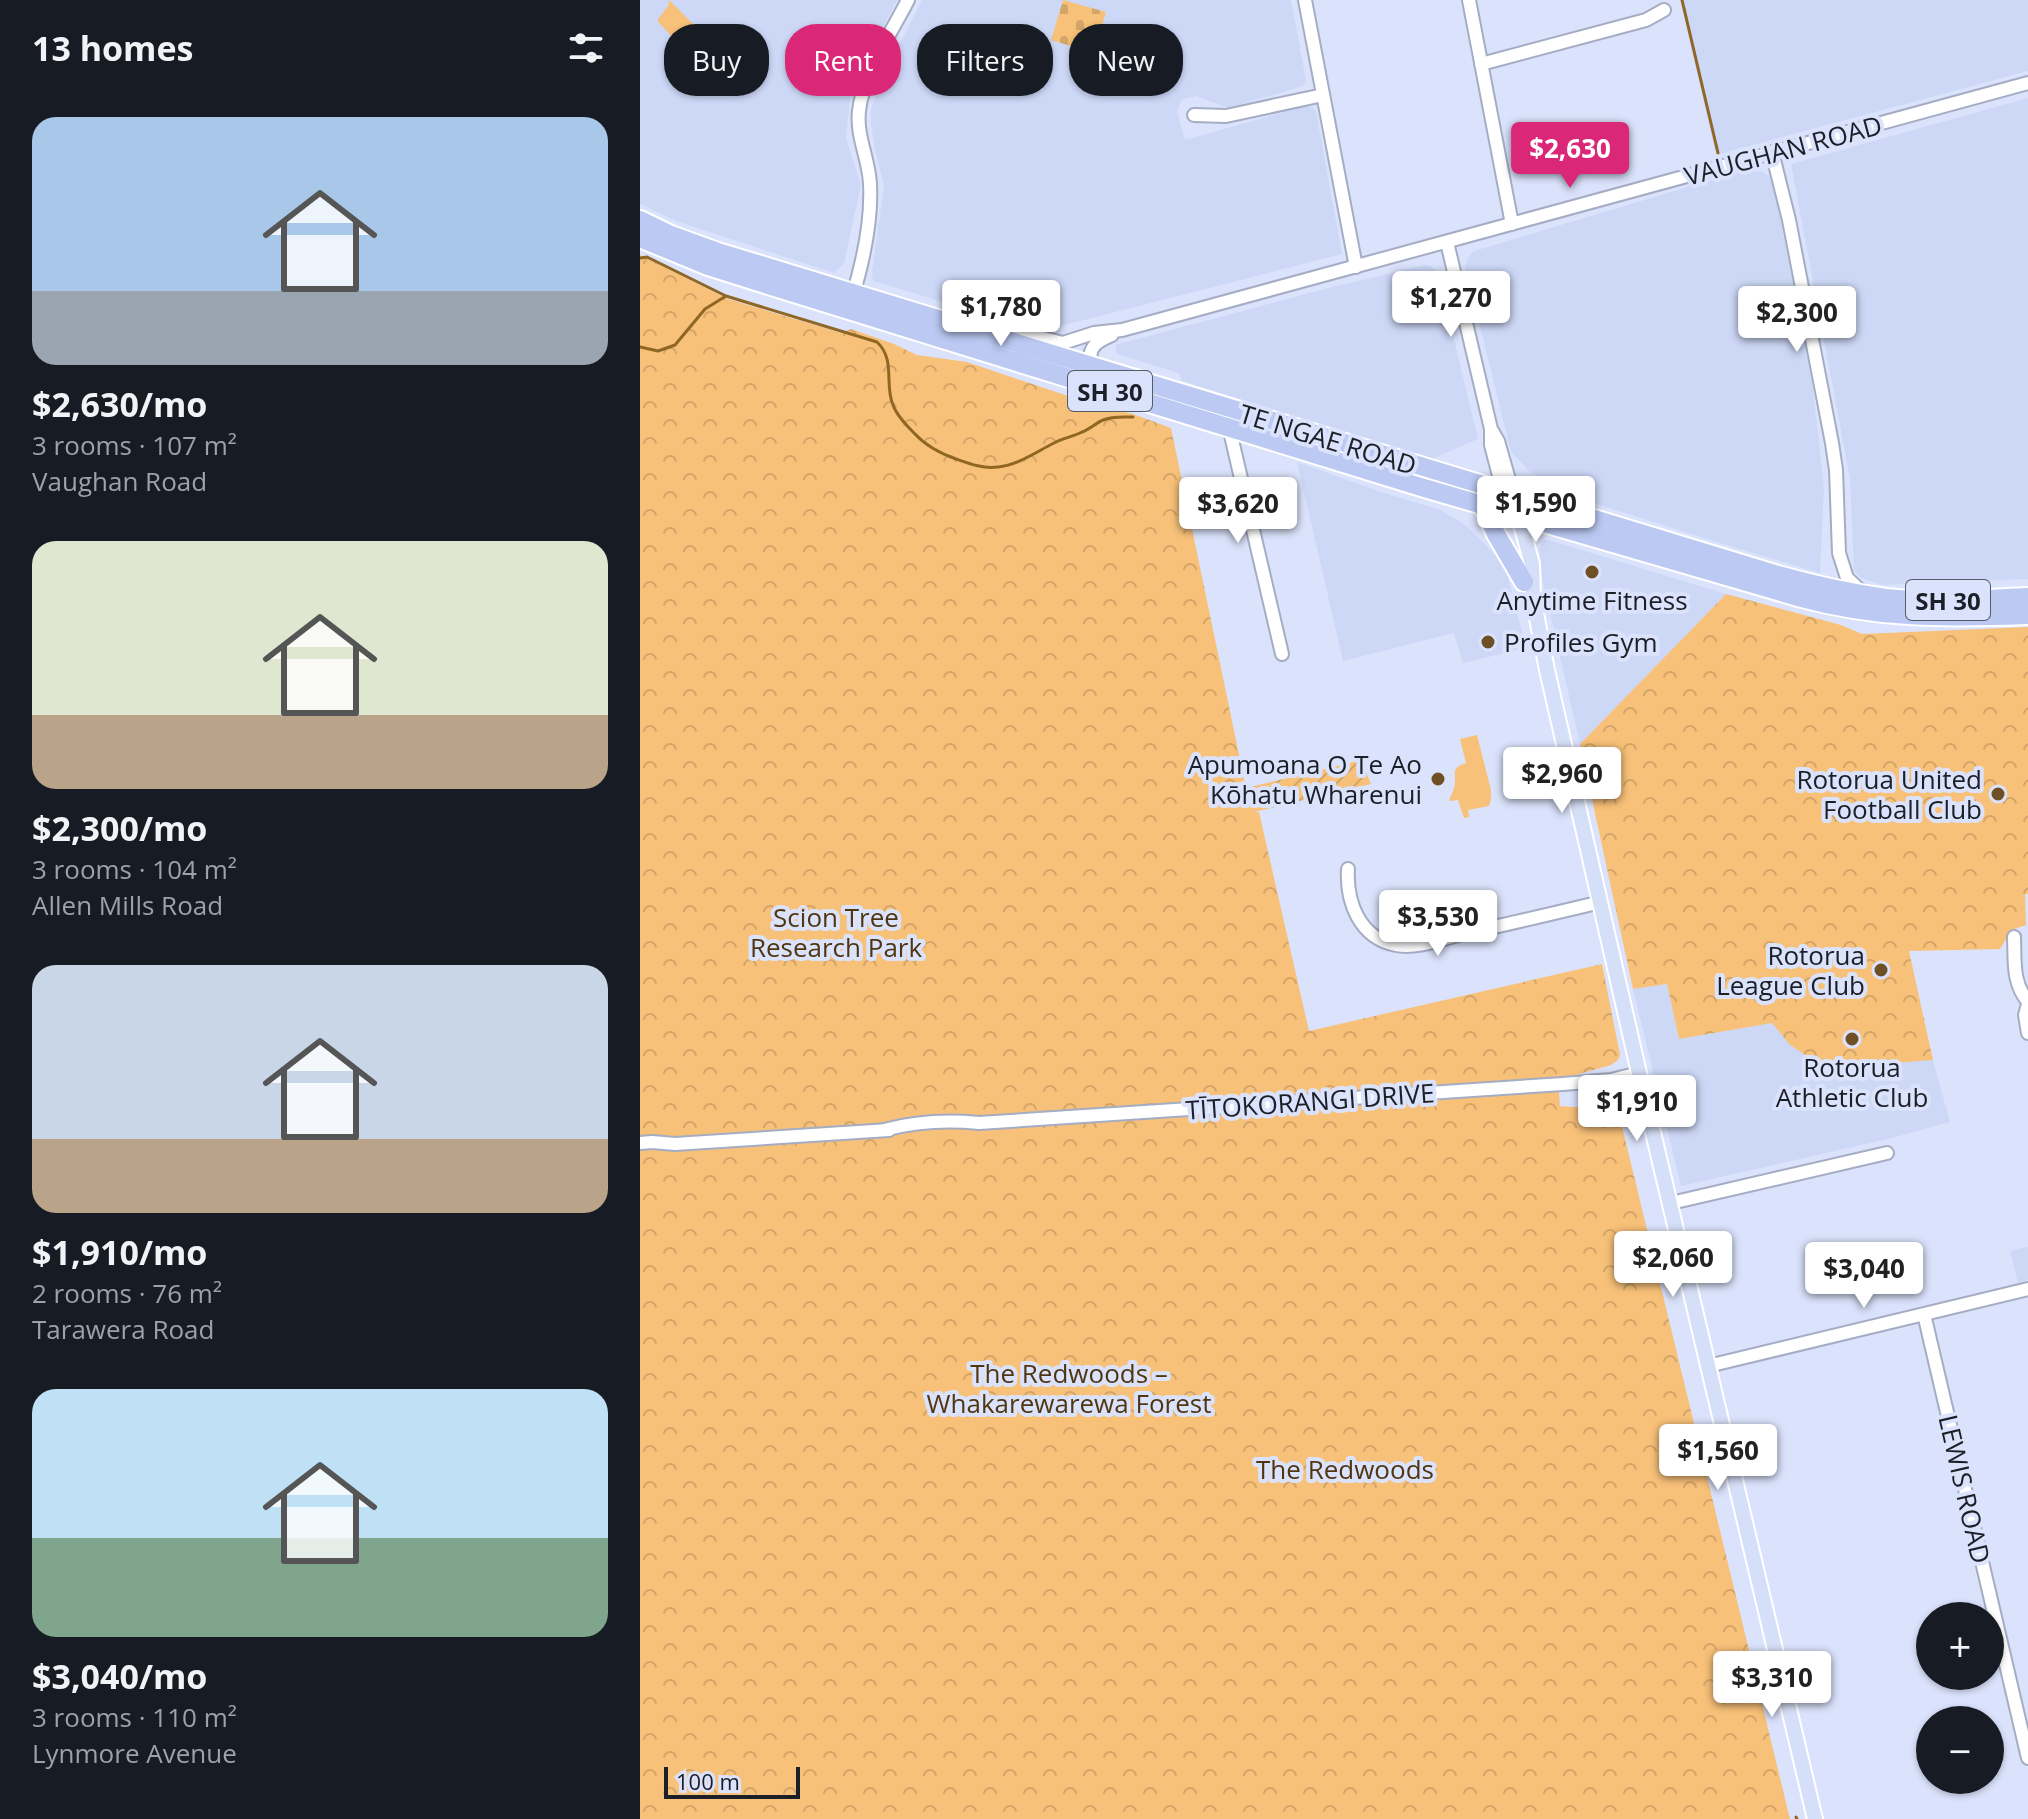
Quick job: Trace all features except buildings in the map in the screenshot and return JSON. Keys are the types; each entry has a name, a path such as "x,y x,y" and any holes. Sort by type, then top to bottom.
{"highway":[{"name":"TE NGAE ROAD","path":"640,220 671,235 851,301 1229,427 1483,506 1798,597 1837,607 1913,617 2028,615"},
{"name":"TE NGAE ROAD","path":"640,238 708,266 974,330 1662,541 1825,584 1889,598 2028,597"},
{"path":"1483,506 1529,590"}],"main road":[{"path":"1508,492 1532,564 1529,590 1547,670 1815,1819"}],"street":[{"path":"851,301 868,228 870,204 868,161 858,123 862,93 908,0"},
{"path":"1305,0 1356,267"},
{"path":"1469,0 1512,224"},
{"path":"1481,64 1646,20 1664,10"},
{"name":"VAUGHAN ROAD","path":"974,330 1007,330 1063,343 1094,333 1122,330 2028,83"},
{"path":"1194,115 1226,116 1323,95"},
{"path":"1772,152 1789,220 1832,443 1839,553 1847,578 1856,588 1869,595"},
{"path":"1447,242 1491,429 1491,445 1508,492"},
{"name":"VAUGHAN ROAD","path":"1096,368 1090,356 1092,348 1099,341 1122,330"},
{"path":"1229,427 1282,654"},
{"path":"1837,607 1825,584 1839,553"},
{"path":"1348,869 1348,889 1360,922 1378,939 1402,946 1601,902"},
{"path":"2014,937 2016,981 2028,1003 2025,1015 2028,1033"},
{"name":"TĪTOKORANGI DRIVE","path":"640,1143 675,1144 884,1130 928,1131 963,1128 979,1123 1563,1084 1611,1080 1639,1073"},
{"name":"TĪTOKORANGI DRIVE","path":"640,1150 675,1144"},
{"path":"1671,1203 1887,1153"},
{"path":"1708,1366 2028,1289"},
{"name":"LEWIS ROAD","path":"1924,1314 2028,1758"}],"shaded area":[{"path":"640,0 897,0 885,24 785,24 785,96 850,96 846,138 861,185 844,264 834,273 676,221 640,204"},
{"path":"922,0 1291,0 1306,80 1303,86 1228,108 1196,96 1181,100 1177,112 1185,140 1306,106 1316,111 1342,254 1041,331 873,281 884,185 875,150 871,110 876,96 901,96 901,41"},
{"path":"1680,0 2028,0 2028,71 1716,155"},
{"path":"2028,98 2028,579 1882,585 1861,578 1854,571 1850,479 1791,164"},
{"path":"1754,167 1772,178 1811,371 1824,488 1820,573 1562,493 1529,471 1511,452 1465,266 1474,251"},
{"path":"1426,265 1436,271 1440,281 1478,439 1432,459 1182,381 1179,374 1172,371 1117,354 1115,345"},
{"path":"1297,462 1441,510 1467,526 1505,565 1526,648 1463,663 1454,633 1343,661"},
{"path":"1544,540 1726,594 1580,744 1543,583 1539,549"},
{"path":"1667,984 1679,1039 1772,1023 1790,1045 1825,1068 1933,1060 1950,1122 1681,1186 1633,989"},
{"path":"2028,1247 2028,1280 2018,1283 2010,1251"}],"green space":[{"path":"669,0 693,24 664,24 664,28 658,19"},
{"path":"1063,0 1106,12 1102,24 1069,24 1069,45 1053,41"},
{"name":"The Redwoods – Whakarewarewa Forest","path":"640,255 728,299 842,333 851,329 917,355 967,362 1171,428 1246,788 1254,812 1259,812 1309,1031 1602,964 1620,1055 1611,1065 1558,1080 1560,1106 1618,1110 1790,1819 640,1819"},
{"path":"1726,594 1841,625 1862,634 2028,627 2026,925 2012,930 2000,949 1909,951 1933,1060 1825,1068 1790,1045 1772,1023 1679,1039 1667,984 1633,989 1580,744"},
{"path":"1477,735 1491,799 1489,806 1468,810 1469,817 1464,818 1458,800 1449,801 1456,770 1466,763 1460,739"},
{"path":"1361,760 1371,784 1254,812 1246,788"}],"waterway":[{"path":"1682,0 1718,153"},
{"path":"640,258 647,257 726,296 877,342 886,356 891,397 900,417 929,446 966,463 987,467 1013,464 1103,420 1133,417"},
{"path":"640,347 658,351 675,345 705,309 726,296"}],"place":[{"name":"Anytime Fitness","path":"1592,572"},
{"name":"Profiles Gym","path":"1488,642"},
{"name":"Apumoana O Te Ao Kōhatu Wharenui","path":"1438,779"},
{"name":"Rotorua United Football Club","path":"1998,794"},
{"name":"Rotorua League Club","path":"1881,970"},
{"name":"Rotorua Athletic Club","path":"1852,1039"}],"park label":[{"name":"Scion Tree Research Park","path":"836,932"},
{"name":"The Redwoods","path":"1345,1469"}]}
